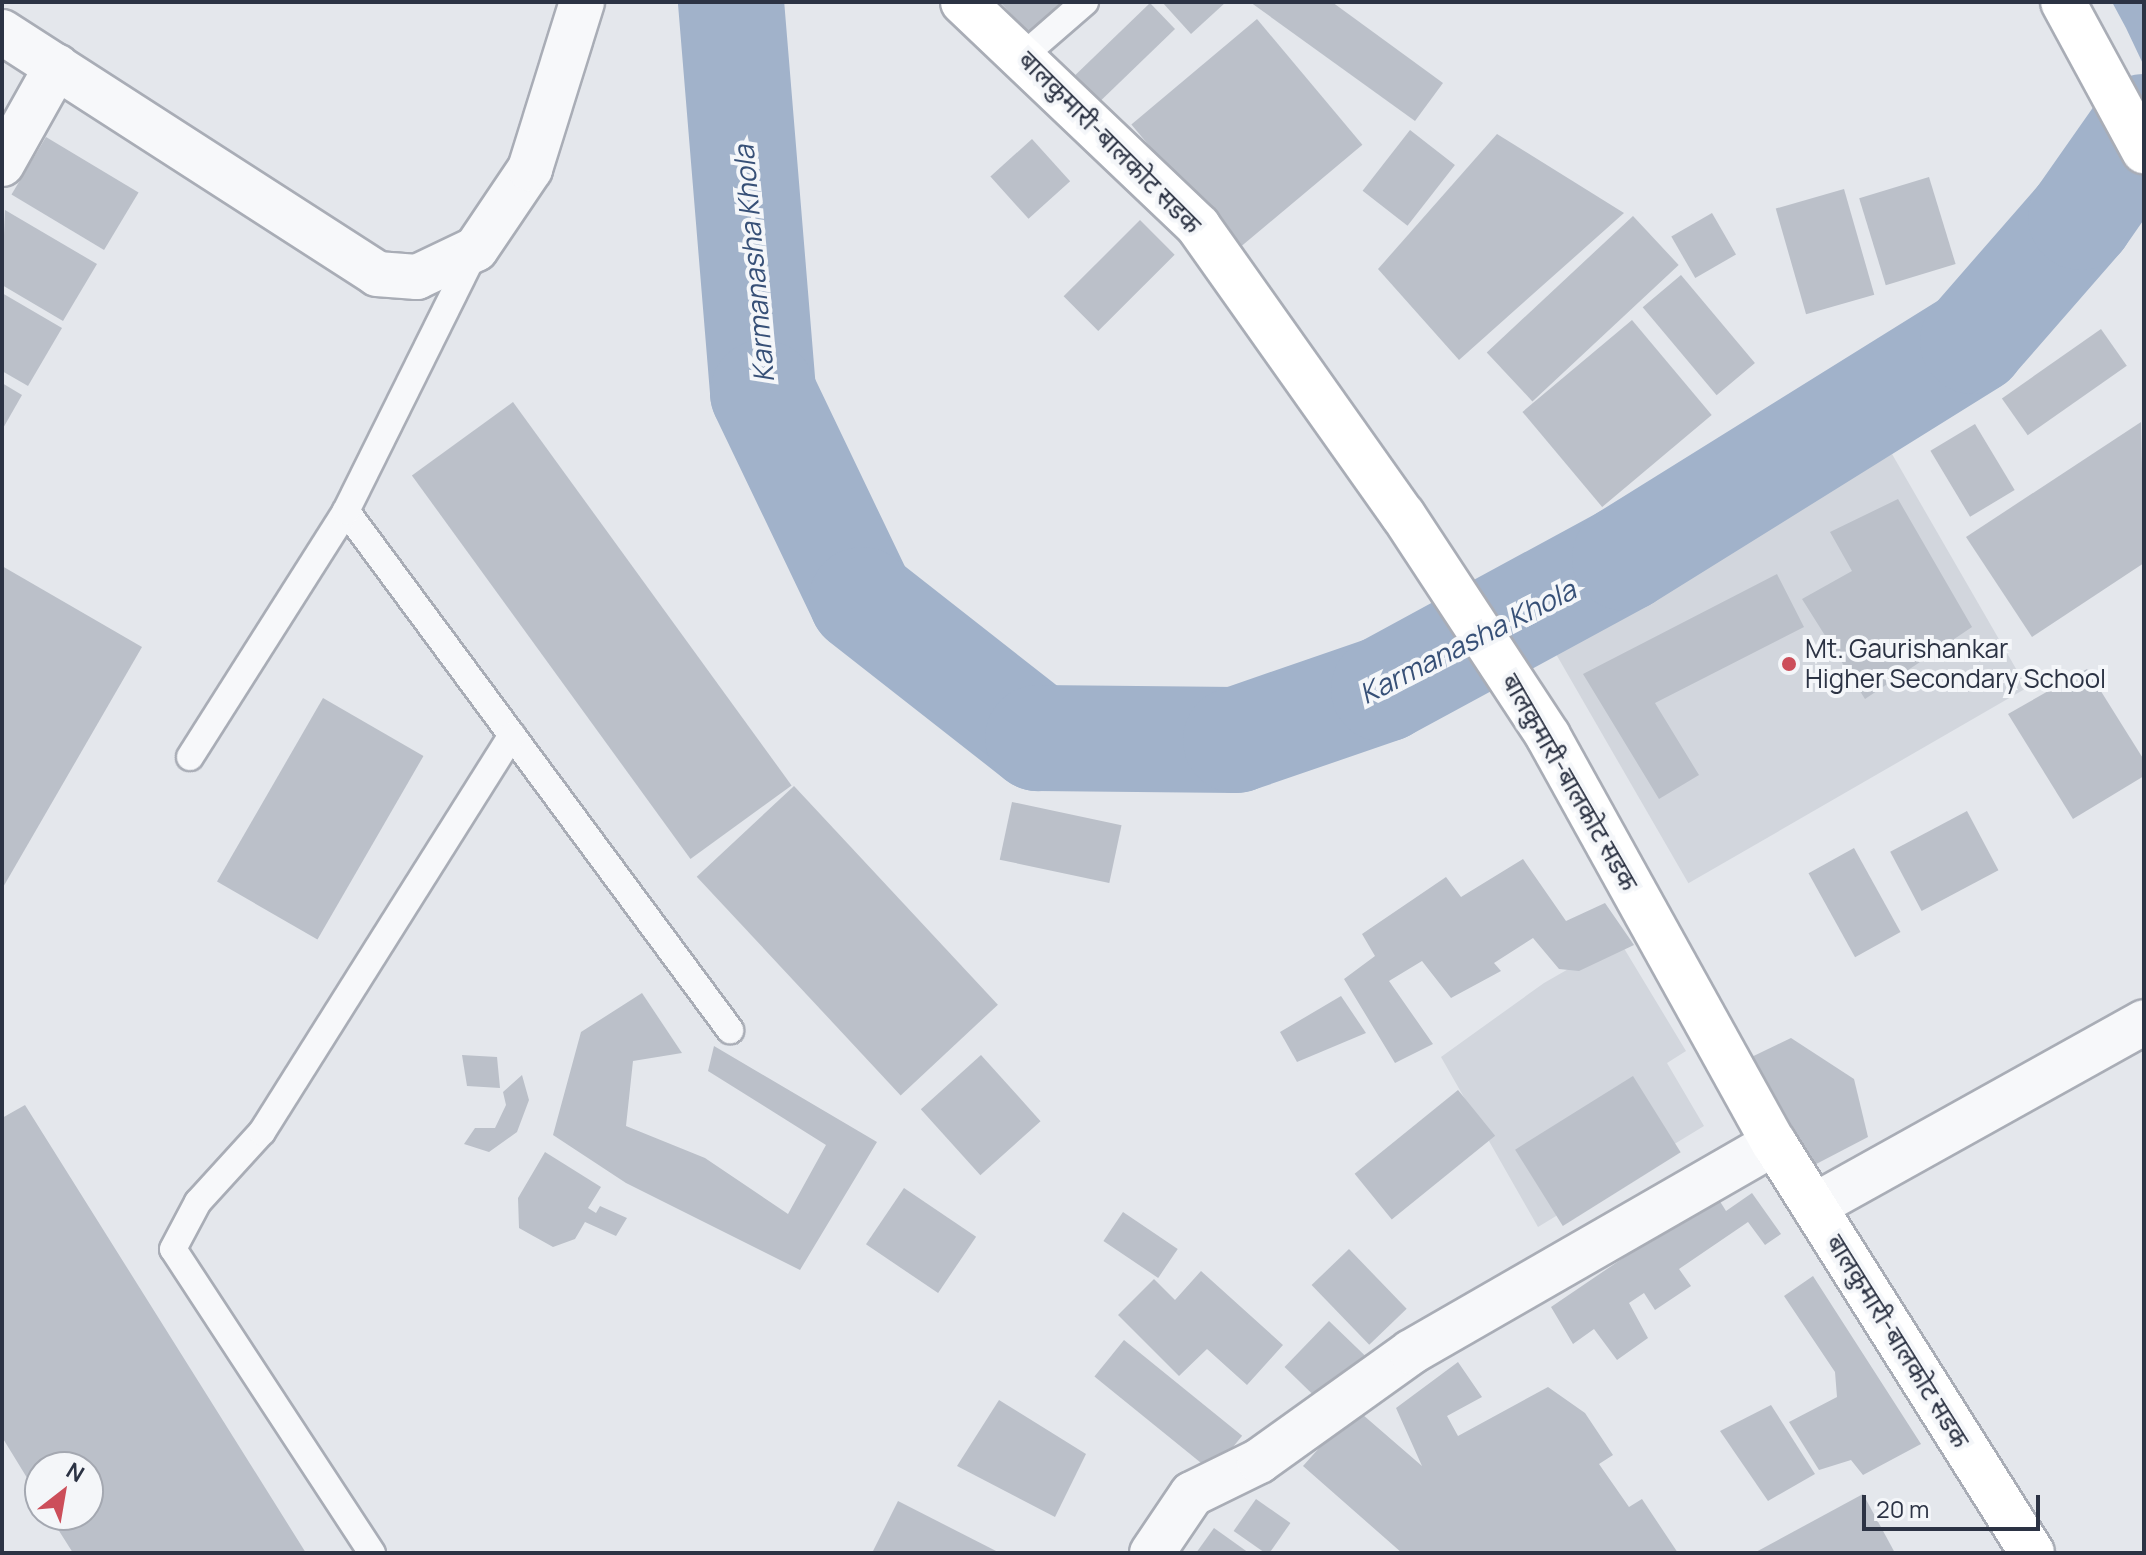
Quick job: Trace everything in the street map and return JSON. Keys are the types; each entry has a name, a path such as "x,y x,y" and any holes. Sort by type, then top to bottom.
{"street":[{"path":"2,32 377,274 417,277 476,249 530,169 582,2"},
{"name":"बालकुमारी-बालकोट सडक","path":"963,2 1024,55 1198,226 1403,515 1548,736 1774,1143 2032,1553"},
{"path":"2063,2 2144,151"},
{"path":"2,164 57,66"},
{"path":"1814,1206 2144,1022"},
{"path":"1152,1553 1192,1494 1259,1461 1411,1352 1774,1143"}],"lane":[{"path":"1024,55 1085,2"},
{"path":"190,757 346,511 476,249"},
{"path":"346,511 730,1030"},
{"path":"372,1553 173,1249 198,1202 262,1132 512,735"}],"shaded area":[{"name":"Mt. Gaurishankar Higher Secondary School","path":"1892,454 2027,688 1688,883 1553,650"},
{"path":"1619,940 1686,1051 1667,1063 1704,1126 1538,1227 1441,1057 1544,983"}],"water":[{"path":"2112,2 2144,2 2144,66 2126,28"}],"building":[{"path":"1000,2 1076,2 1035,40"},
{"path":"1162,2 1226,2 1191,34"},
{"path":"1250,2 1332,2 1443,83 1415,121"},
{"path":"1150,3 1175,29 1098,103 1073,77"},
{"path":"1257,19 1362,145 1237,250 1131,124"},
{"path":"1410,130 1455,165 1408,226 1363,191"},
{"path":"1497,134 1624,213 1459,360 1378,269"},
{"path":"46,137 139,193 104,250 11,194"},
{"path":"1032,139 1070,181 1029,219 990,176"},
{"path":"1929,177 1956,264 1886,285 1859,198"},
{"path":"1844,189 1874,295 1806,314 1776,209"},
{"path":"5,210 97,264 63,321 2,285"},
{"path":"1712,213 1736,255 1695,278 1671,236"},
{"path":"1633,216 1679,265 1532,401 1487,352"},
{"path":"1140,220 1175,255 1098,331 1064,296"},
{"path":"1681,275 1755,363 1717,395 1643,307"},
{"path":"2,293 62,328 28,386 2,371"},
{"path":"1632,320 1712,415 1602,507 1522,412"},
{"path":"2101,329 2127,366 2028,435 2002,398"},
{"path":"2,383 22,395 2,430"},
{"path":"513,402 792,785 690,859 412,475"},
{"path":"2141,422 2144,563 2032,637 1966,537"},
{"path":"1975,424 2015,490 1970,517 1930,451"},
{"path":"1898,499 1972,627 1865,699 1802,599 1852,571 1830,532"},
{"path":"2,566 142,647 2,889"},
{"path":"1777,574 1804,627 1655,703 1699,775 1659,799 1583,674"},
{"path":"2087,669 2144,760 2144,776 2073,819 2008,714"},
{"path":"323,698 423,756 317,940 217,882"},
{"path":"794,786 998,1005 901,1095 697,877"},
{"path":"1012,802 1122,825 1109,883 1000,860"},
{"path":"1967,811 1998,870 1922,911 1890,852"},
{"path":"1854,848 1901,932 1855,957 1809,873"},
{"path":"1523,859 1566,921 1605,903 1634,945 1579,971 1559,969 1533,938 1494,963 1501,971 1451,998 1422,961 1389,981 1433,1044 1395,1063 1344,979 1375,956 1362,934 1446,877 1461,897"},
{"path":"642,993 682,1053 633,1061 626,1126 705,1158 788,1214 826,1145 708,1071 714,1046 877,1142 800,1270 626,1183 553,1135 581,1032"},
{"path":"1341,996 1366,1033 1297,1062 1280,1032"},
{"path":"1791,1038 1854,1079 1868,1137 1799,1173 1737,1064"},
{"path":"462,1055 497,1057 500,1088 467,1086"},
{"path":"981,1055 1041,1121 980,1175 921,1109"},
{"path":"522,1075 529,1100 517,1132 489,1152 464,1144 475,1128 495,1128 506,1105 503,1092"},
{"path":"1633,1076 1681,1152 1563,1226 1515,1150"},
{"path":"1458,1090 1495,1136 1392,1220 1355,1174"},
{"path":"25,1105 306,1553 73,1553 59,1531 104,1531 104,1451 24,1451 24,1473 2,1437 2,1118"},
{"path":"545,1152 601,1187 588,1208 596,1213 600,1206 627,1218 616,1236 585,1222 575,1239 553,1247 519,1228 518,1198"},
{"path":"904,1188 976,1237 938,1293 866,1244"},
{"path":"1752,1193 1781,1234 1765,1245 1748,1222 1679,1269 1691,1286 1655,1310 1644,1293 1629,1303 1648,1338 1617,1360 1594,1329 1573,1344 1551,1307 1716,1195 1726,1211"},
{"path":"1123,1212 1178,1249 1158,1278 1103,1241"},
{"path":"1349,1249 1407,1309 1369,1345 1312,1285"},
{"path":"1201,1271 1283,1345 1247,1385 1207,1349 1179,1376 1118,1315 1154,1279 1175,1300"},
{"path":"1813,1276 1921,1444 1863,1475 1851,1460 1819,1470 1789,1422 1837,1397 1835,1372 1784,1296"},
{"path":"1329,1321 1366,1357 1322,1403 1285,1367"},
{"path":"1124,1340 1242,1436 1213,1472 1094,1377"},
{"path":"1458,1362 1482,1397 1447,1416 1458,1436 1548,1387 1585,1413 1613,1455 1599,1464 1629,1507 1642,1499 1678,1553 1402,1553 1303,1466 1355,1408 1422,1466 1396,1408"},
{"path":"999,1400 1086,1454 1055,1517 957,1466"},
{"path":"1771,1405 1815,1474 1768,1501 1720,1431"},
{"path":"1863,1494 1895,1553 1754,1553"},
{"path":"1256,1499 1290,1523 1269,1553 1234,1531"},
{"path":"898,1501 1000,1553 872,1553"},
{"path":"1214,1528 1249,1553 1196,1553"}],"waterway":[{"name":"Karmanasha Khola","path":"731,2 763,393 862,600 1038,738 1236,740 1384,689 1625,558 1973,341 2081,217 2144,127"}],"place":[{"name":"Mt. Gaurishankar Higher Secondary School","path":"1789,664"}]}
